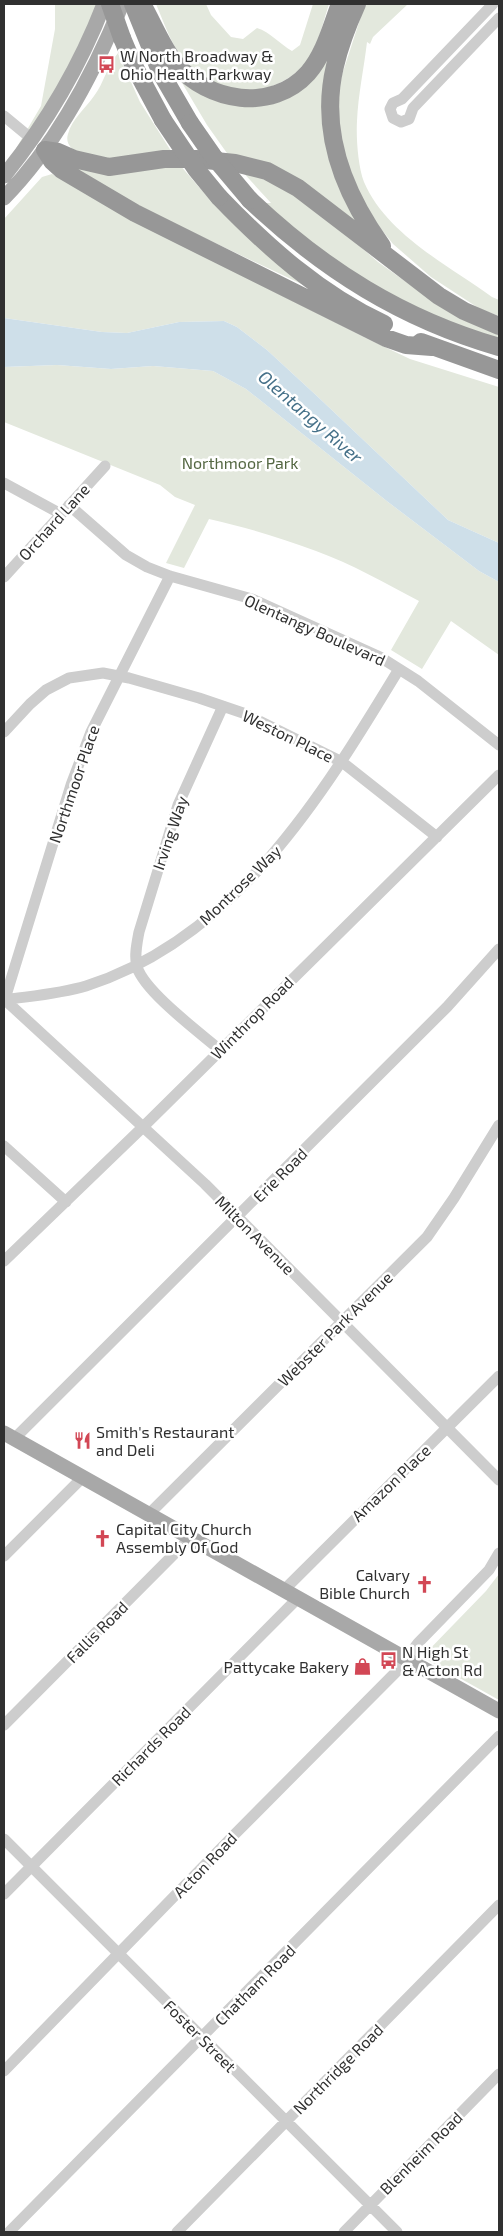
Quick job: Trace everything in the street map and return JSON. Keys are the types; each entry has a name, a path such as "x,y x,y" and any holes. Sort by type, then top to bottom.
{"highway":[{"path":"110,4 133,64 163,120 196,169 250,230 282,258 328,292 374,320 432,347 499,370"},
{"path":"133,5 182,71 211,91 233,97 250,98 280,93 300,81 324,47 340,4"},
{"path":"357,4 334,67 331,114 334,149 353,203 394,263"},
{"path":"133,5 161,73 190,123 213,156 250,200 310,252 362,288 440,327 499,347"},
{"path":"39,145 74,159 108,168 164,159 196,159 235,163 259,168 284,179 298,188 438,296 464,311 499,326"},
{"path":"39,145 62,170 135,213 386,338 406,345 432,347"}],"main road":[{"path":"4,176 39,145 104,4"},
{"path":"4,198 39,145 84,84 133,5"},
{"path":"9,1436 499,1711"}],"street":[{"path":"493,4 402,99 393,103 390,109 393,118 401,122 409,119 413,108 499,18"},
{"path":"4,116 39,145"},
{"name":"Orchard Lane","path":"4,577 105,466"},
{"path":"4,484 61,514"},
{"name":"Olentangy Boulevard","path":"70,506 126,555 170,576 252,599 380,657 418,681 499,745"},
{"name":"Northmoor Place","path":"4,1000 71,785 91,732 170,576"},
{"name":"Montrose Way","path":"4,1000 54,993 85,986 137,966 168,948 199,925 258,871 291,834 342,762 399,670"},
{"name":"Weston Place","path":"4,732 30,704 58,683 86,674 103,673 118,676 243,713 342,762 437,837"},
{"name":"Irving Way","path":"137,966 136,949 139,932 166,839 193,768 223,706"},
{"name":"Winthrop Road","path":"4,1261 144,1126 499,775"},
{"name":"Erie Road","path":"9,1436 237,1217 447,1007 499,949"},
{"path":"137,966 142,977 150,987 220,1050"},
{"name":"Milton Avenue","path":"4,1000 144,1126 499,1480"},
{"name":"Webster Park Avenue","path":"148,1514 342,1323 427,1236 454,1198 499,1125"},
{"path":"4,1146 66,1202"},
{"name":"Amazon Place","path":"284,1590 499,1376"},
{"path":"4,1556 83,1477"},
{"name":"Fallis Road","path":"4,1725 190,1538"},
{"name":"Acton Road","path":"4,2071 407,1659 418,1643 489,1570 499,1553"},
{"name":"Richards Road","path":"4,1894 298,1598"},
{"name":"Chatham Road","path":"9,2232 499,1736"},
{"name":"Foster Street","path":"4,1838 397,2232"},
{"name":"Northridge Road","path":"177,2232 499,1905"},
{"name":"Blenheim Road","path":"344,2232 499,2074"}],"green space":[{"path":"55,4 97,4 89,27 46,109 4,169 41,106 55,29"},
{"path":"156,4 206,4 211,15 231,37 243,39 257,28 266,32 292,51 300,45 313,4 329,4 315,47 300,69 287,79 272,86 256,90 241,90 225,88 210,82 197,74 185,62 172,42"},
{"path":"365,4 408,4 373,37 370,44 367,42 357,128 359,160 364,182 374,201 403,233 438,260 499,300 499,316 480,309 431,277 393,244 366,210 339,141 339,84"},
{"path":"331,43 326,99 369,235 229,156 207,125 175,71 266,102"},
{"path":"118,53 140,102 171,151 106,160 87,157 70,146 67,140 72,124 97,91"},
{"path":"66,161 180,165 242,232 312,289 137,206 87,180"},
{"path":"239,168 277,182 332,222 378,262 416,289 499,333 499,340 442,319 369,285 323,252 264,203 271,203"},
{"path":"52,174 176,242 368,339 410,359 499,387 499,543 448,520 267,350 237,327 224,321 179,322 127,333 102,332 4,318 4,219 42,177"},
{"name":"Northmoor Park","path":"57,365 111,369 153,366 213,371 246,389 388,502 479,571 499,582 499,655 451,621 422,669 391,650 419,601 329,556 249,529 209,519 184,568 166,563 195,505 175,497 160,485 4,422 4,367"},
{"path":"499,1574 499,1700 422,1657 486,1591"}],"water":[{"name":"Olentangy River","path":"4,318 102,332 127,333 179,322 224,321 237,327 267,350 448,520 499,543 499,582 479,571 388,502 246,389 213,371 153,366 111,369 57,365 4,367"}],"place":[{"name":"W North Broadway & Ohio Health Parkway","path":"106,65"},
{"name":"Smith's Restaurant and Deli","path":"82,1441"},
{"name":"Capital City Church Assembly Of God","path":"102,1538"},
{"name":"Calvary Bible Church","path":"424,1584"},
{"name":"N High St & Acton Rd","path":"388,1661"},
{"name":"Pattycake Bakery","path":"363,1667"}]}
